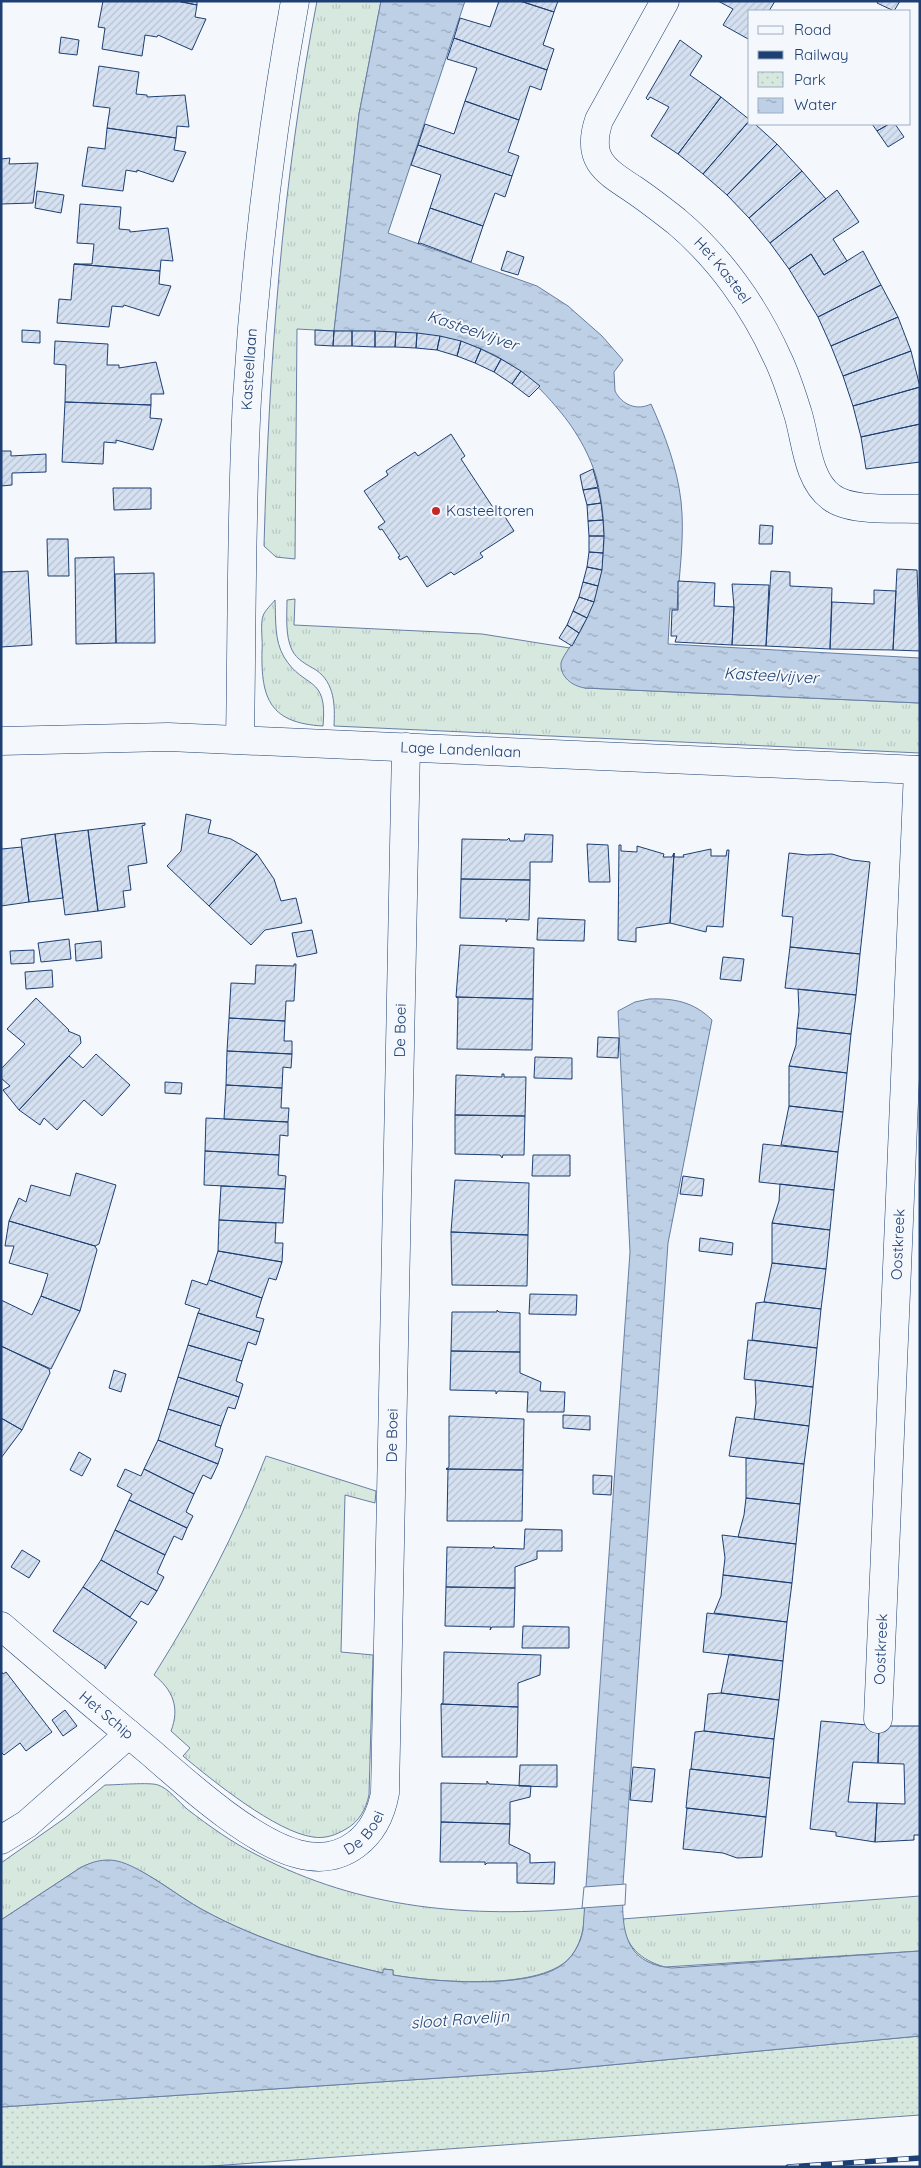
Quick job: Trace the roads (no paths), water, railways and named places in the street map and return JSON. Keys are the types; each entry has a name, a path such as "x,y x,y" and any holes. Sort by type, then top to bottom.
{"street":[{"name":"Kasteellaan","path":"240,739 247,400 254,312 272,143 295,1"},
{"name":"Het Kasteel","path":"665,1 599,120 594,136 595,152 601,165 611,175 678,224 713,258 739,292 777,357 798,413 814,473 826,492 844,504 920,509"},
{"name":"Lage Landenlaan","path":"1,741 168,736 919,770"},
{"name":"De Boei","path":"129,1734 224,1812 251,1830 298,1854 329,1856 358,1844 368,1834 382,1808 385,1793 406,747"},
{"name":"Oostkreek","path":"878,1719 919,770"},
{"name":"Het Schip","path":"1,1626 129,1734 26,1824 1,1840"}],"water":[{"name":"Kasteelvijver","path":"381,1 465,1 388,233 537,286 568,306 602,336 623,360 614,372 615,391 622,400 635,407 651,404 670,451 679,488 682,514 681,555 677,609 670,609 668,644 920,658 920,703 585,688 571,683 565,677 562,673 561,663 580,632 589,611 600,577 604,543 604,525 597,478 589,457 572,427 534,383 509,364 483,350 457,341 429,335 400,332 334,331 359,114"},
{"name":"sloot Ravelijn","path":"649,999 667,999 683,1002 698,1009 712,1020 668,1243 623,1884 624,1927 633,1950 642,1958 655,1965 672,1968 920,1951 920,2036 546,2071 1,2107 1,1920 80,1868 93,1862 112,1860 127,1864 203,1910 268,1940 360,1968 383,1973 383,1969 393,1970 393,1975 431,1980 478,1982 524,1979 559,1967 575,1951 583,1930 630,1252 618,1011 635,1002"}],"railway":[{"path":"788,2167 920,2158"}],"place":[{"name":"Kasteeltoren","path":"436,511"}]}
